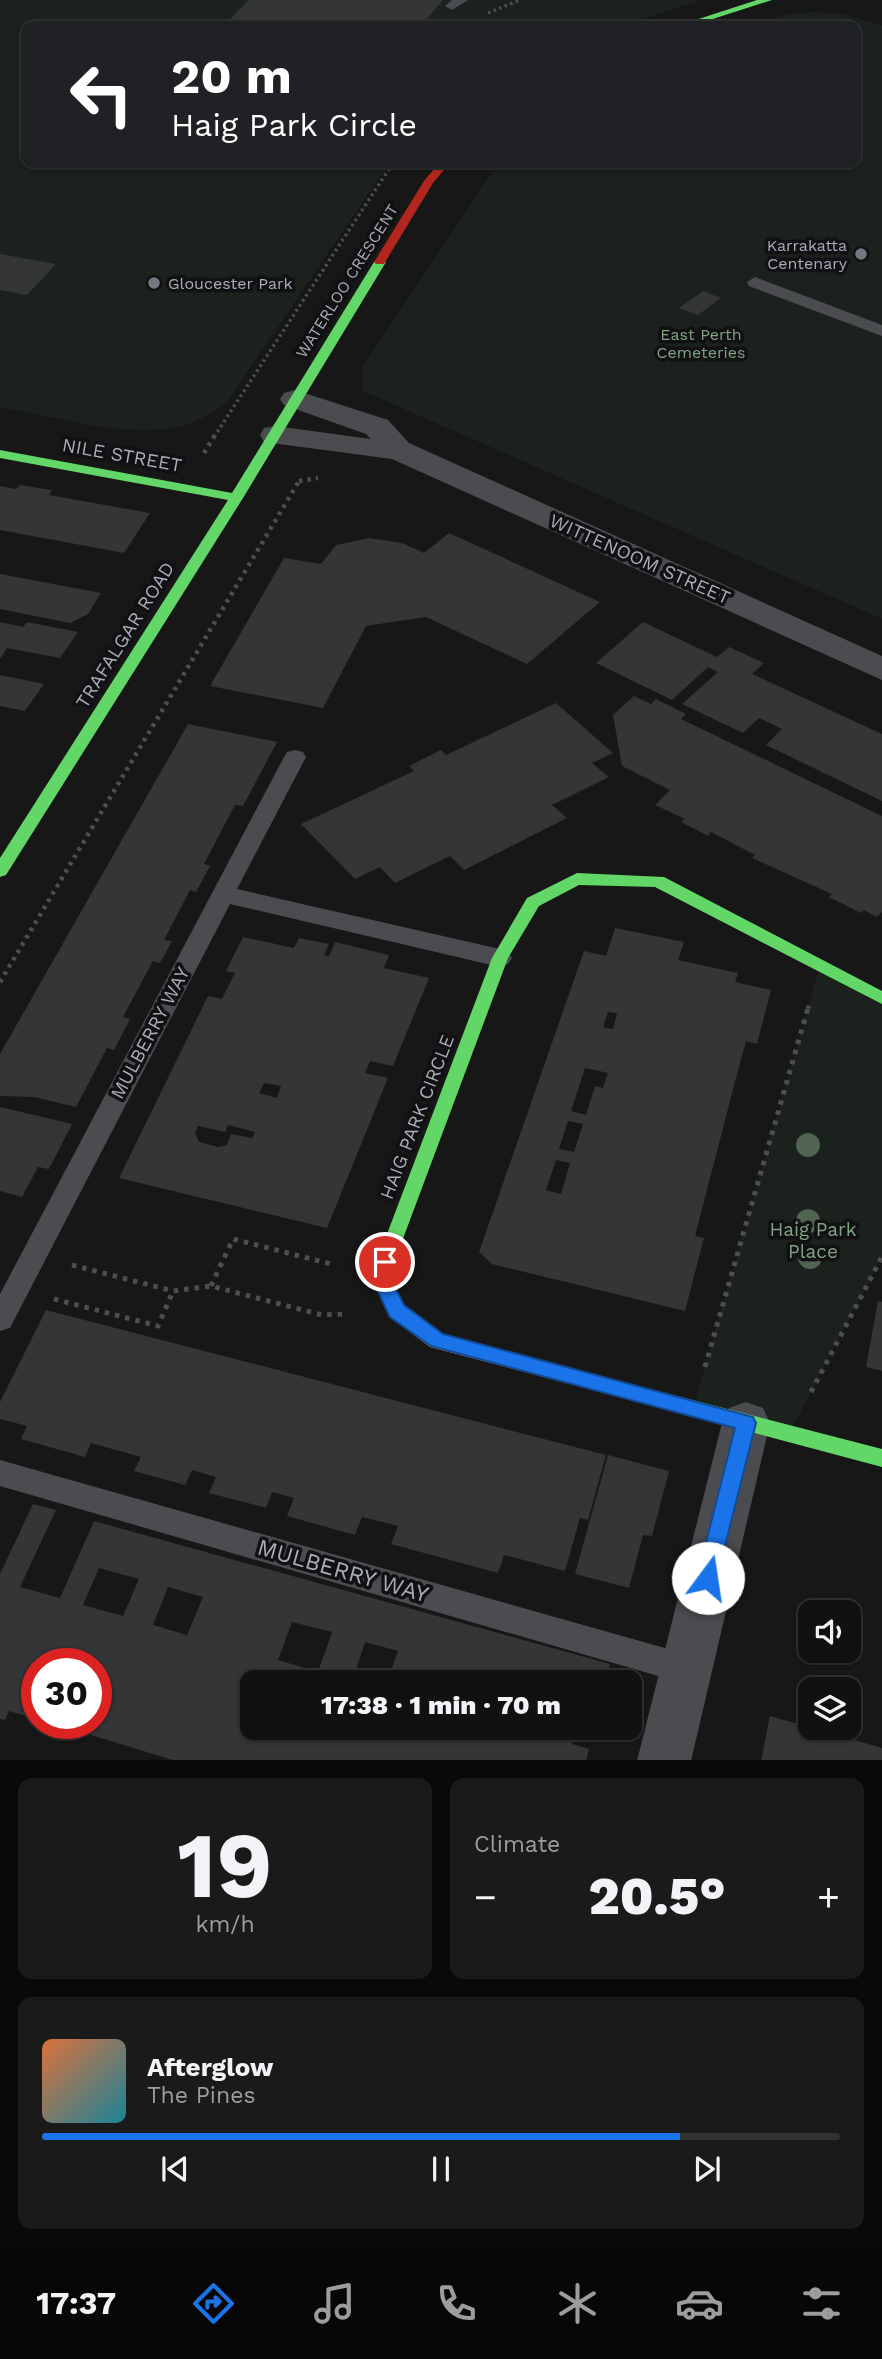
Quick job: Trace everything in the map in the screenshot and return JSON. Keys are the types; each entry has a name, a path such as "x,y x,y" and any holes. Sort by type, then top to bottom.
{"street":[{"path":"698,21 767,0"},
{"name":"WATERLOO CRESCENT","path":"284,418 429,181 441,168"},
{"name":"WITTENOOM STREET","path":"284,418 362,448 398,450 882,668"},
{"name":"TRAFALGAR ROAD","path":"2,863 236,498 284,418"},
{"name":"NILE STREET","path":"0,454 236,498"},
{"name":"HAIG PARK CIRCLE","path":"380,1276 500,958 533,902 577,879 658,881 882,998"},
{"path":"380,1276 397,1311 437,1340 882,1458"},
{"path":"664,1760 746,1423"}],"lane":[{"path":"755,282 882,331"},
{"name":"MULBERRY WAY","path":"0,1320 295,757"},
{"path":"223,894 500,958"},
{"name":"MULBERRY WAY","path":"0,1473 686,1669"}],"path":[{"path":"478,17 520,0"},
{"path":"204,453 233,404 390,168"},
{"path":"0,982 305,471"},
{"path":"706,1366 820,966"},
{"path":"211,1286 233,1239 380,1276"},
{"path":"816,1383 882,1257"},
{"path":"69,1264 173,1291 211,1286 322,1315"},
{"path":"16,1289 158,1326 173,1291"}],"green space":[{"name":"Gloucester Park","path":"0,0 702,0 638,21 21,21 21,168 386,168 226,404 207,416 172,428 131,430 0,407"},
{"name":"East Perth Cemeteries","path":"791,14 842,14 882,25 882,619 363,391 362,367 489,176 498,168 861,168 861,21 765,21"},
{"name":"Haig Park Place","path":"820,966 882,998 882,1257 789,1434 693,1408"}],"building":[{"path":"249,0 443,0 425,21 228,21"},
{"path":"0,254 56,264 27,295 0,290"},
{"path":"703,291 721,298 698,315 679,308"},
{"path":"20,485 52,490 49,495 150,513 124,553 0,530 0,486 16,489"},
{"path":"449,533 600,602 527,664 426,617 366,626 323,708 210,686 284,558 321,564 336,545 369,538 402,543 424,553"},
{"path":"0,574 101,593 88,614 70,623 0,609"},
{"path":"0,622 23,627 27,622 78,632 60,658 7,648 0,659"},
{"path":"643,622 717,657 729,647 764,663 752,674 882,734 882,801 766,745 782,729 759,718 743,733 682,704 718,672 708,667 672,700 596,663"},
{"path":"0,675 44,684 25,711 0,706"},
{"path":"634,696 651,704 656,699 686,714 681,719 882,816 882,912 877,917 864,910 861,913 829,897 832,894 752,858 755,855 711,832 708,836 681,822 685,819 655,805 670,790 622,766 613,715"},
{"path":"556,703 613,753 592,763 609,777 552,805 567,818 464,870 450,856 395,883 380,867 355,879 301,824 414,771 409,766 441,750 446,755"},
{"path":"188,724 277,742 243,806 235,805 204,864 210,866 196,892 190,890 164,940 172,941 160,963 153,961 123,1017 130,1019 114,1050 107,1048 76,1107 34,1097 0,1096 0,1054"},
{"path":"615,928 684,942 678,960 738,973 735,982 771,990 757,1044 746,1041 736,1078 695,1236 704,1238 685,1311 492,1264 479,1252 584,951 606,956","holes":["608,1012 617,1013 613,1029 603,1027","585,1068 608,1073 603,1088 595,1086 586,1115 571,1111","568,1121 583,1124 574,1152 559,1149","556,1160 570,1163 561,1194 546,1190"]},
{"path":"243,937 294,948 299,938 329,944 324,955 329,956 335,942 389,955 384,968 429,978 393,1066 370,1061 365,1073 388,1078 327,1228 119,1178 208,996 222,999 235,973 226,971","holes":["264,1083 281,1086 277,1098 259,1093","228,1125 255,1132 252,1138 231,1134 227,1145 218,1147 199,1142 195,1133 198,1126 225,1132"]},
{"path":"0,1107 72,1124 49,1169 38,1167 22,1197 0,1191"},
{"path":"878,1301 882,1302 882,1371 866,1367"},
{"path":"46,1310 606,1455 588,1520 580,1518 565,1571 504,1555 498,1573 391,1544 398,1526 362,1517 355,1535 287,1516 294,1498 272,1492 266,1508 209,1493 216,1477 192,1470 185,1485 134,1471 141,1457 91,1443 85,1457 21,1439 27,1426 0,1419 0,1402"},
{"path":"608,1455 669,1471 652,1536 643,1535 629,1588 575,1574"},
{"path":"33,1504 56,1510 20,1587 60,1598 94,1521 610,1664 609,1670 391,1670 398,1651 365,1642 356,1670 319,1670 332,1632 292,1622 278,1660 311,1670 240,1670 240,1740 573,1740 572,1744 589,1749 586,1760 173,1760 104,1739 112,1739 112,1648 21,1648 21,1714 9,1711 5,1720 0,1719 0,1574","holes":["99,1568 139,1579 123,1616 83,1605","168,1587 203,1597 187,1635 153,1625"]},
{"path":"770,1716 798,1724 798,1740 854,1740 882,1748 882,1760 761,1760"}],"traffic: fast":[{"path":"698,21 767,0"},
{"path":"0,871 236,498 380,262"},
{"path":"0,454 236,498"},
{"path":"387,1291 380,1276 500,958 533,902 577,879 658,881 882,998"},
{"path":"627,1391 882,1458"}],"traffic: slow":[{"path":"387,1291 397,1311 437,1341 627,1391"}],"traffic: jam":[{"path":"380,262 429,181 441,168"}],"place":[{"name":"Karrakatta Centenary","path":"861,254"},
{"name":"Gloucester Park","path":"154,283"}],"route":[{"path":"385,1262 380,1276 397,1311 437,1340 746,1423 708,1578"}]}
